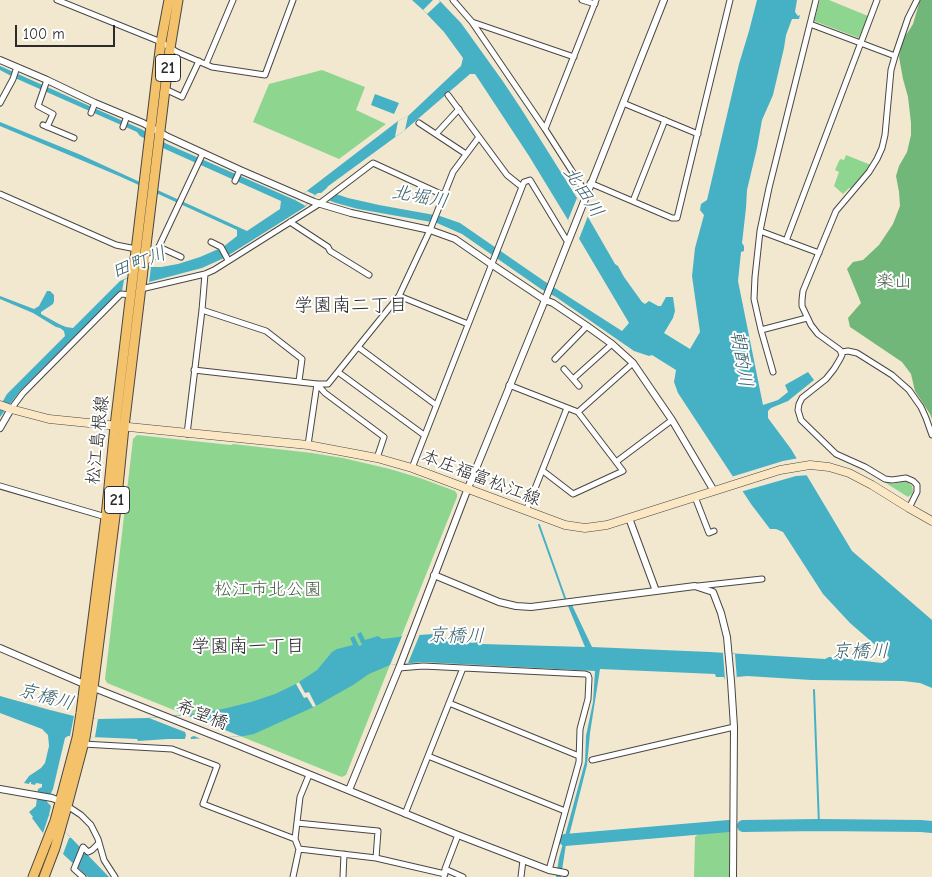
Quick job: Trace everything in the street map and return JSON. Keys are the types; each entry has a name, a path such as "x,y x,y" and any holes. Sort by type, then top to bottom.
{"main road":[{"name":"松江島根線","path":"136,289 134,273 136,249 154,134 161,42 169,0"},
{"name":"松江島根線","path":"89,686 106,516 136,289 143,266 158,147 154,134 165,89 178,0"},
{"name":"本庄福富松江線","path":"6,408 49,419 308,445 377,458 468,488 565,526 585,528 607,525 780,470 810,465 829,467 849,473 932,521"},
{"name":"松江島根線","path":"44,877 51,844 58,825 60,802 82,740 115,516 119,426"},
{"name":"松江島根線","path":"33,877 51,844"}],"street":[{"path":"57,0 161,42 206,64 265,75 293,1 286,0"},
{"path":"206,64 233,0"},
{"path":"452,0 472,22 545,129 585,196"},
{"path":"545,129 596,2 582,0"},
{"path":"349,790 664,0"},
{"path":"590,183 672,218 677,218 730,0"},
{"path":"773,372 754,299 760,232 769,188 816,0"},
{"path":"786,240 877,0"},
{"path":"842,352 815,331 807,318 802,306 804,286 836,211 869,172 882,148 895,56 908,18 917,0"},
{"path":"472,22 574,57"},
{"path":"810,24 895,56"},
{"path":"0,60 15,72 126,119 154,134 239,172 300,196 351,213 432,227 492,261 612,344 633,364 672,420 714,491"},
{"path":"165,89 182,97 198,61"},
{"path":"0,103 15,72"},
{"path":"46,85 38,106 53,114 45,126 74,138"},
{"path":"448,95 507,175 522,187"},
{"path":"623,104 698,134"},
{"path":"91,113 94,105"},
{"path":"436,134 459,109"},
{"path":"123,127 126,119"},
{"path":"633,201 665,120"},
{"path":"419,123 466,154"},
{"path":"194,370 328,384 399,296 432,227 453,172 479,137"},
{"path":"143,266 154,257 160,247 202,155"},
{"path":"0,428 6,408 122,294 136,289 205,274 290,222 373,163 443,195"},
{"path":"235,181 239,172"},
{"path":"412,468 524,182 530,180 568,239"},
{"path":"0,194 116,245 136,249"},
{"path":"290,222 328,247 330,251 369,275"},
{"path":"760,232 819,253"},
{"path":"212,242 221,247 227,259"},
{"path":"160,247 181,257"},
{"path":"187,434 205,274"},
{"path":"399,296 468,324"},
{"path":"202,310 266,331 302,359 299,381"},
{"path":"761,330 807,318"},
{"path":"555,359 587,326"},
{"path":"573,379 612,344"},
{"path":"358,347 436,405"},
{"path":"842,352 848,351 857,354 892,375 909,390 921,407 932,435"},
{"path":"842,352 840,360 834,369 801,401 798,410 799,416 836,454 865,467 885,479 904,478 913,480 917,485 917,492 908,508"},
{"path":"578,412 633,364"},
{"path":"564,369 579,386"},
{"path":"338,372 424,435"},
{"path":"308,445 317,384"},
{"path":"317,384 325,394 384,437 377,458"},
{"path":"509,385 578,412 623,471 574,494 543,471"},
{"path":"526,511 567,408"},
{"path":"616,462 672,420"},
{"path":"0,486 106,516"},
{"path":"695,497 708,533 714,531"},
{"path":"629,518 656,591"},
{"path":"434,575 498,602 516,606 530,606 762,579"},
{"path":"695,586 713,592 725,627 729,653 734,727 733,877"},
{"name":"希望橋","path":"0,648 405,814 523,860 564,873"},
{"path":"399,668 423,666 588,675 588,699 580,729 579,762 551,870"},
{"path":"405,814 463,668"},
{"path":"450,703 579,756"},
{"path":"592,760 734,727"},
{"path":"82,740 172,749 217,766 203,804 295,839"},
{"path":"428,756 565,811"},
{"path":"293,877 299,849 295,839 300,797 309,775"},
{"path":"0,789 21,792 60,802 81,816 91,826 104,860 115,877"},
{"path":"297,824 378,831 376,858"},
{"path":"445,873 458,835"},
{"path":"83,877 74,869 82,848 88,852 99,843"},
{"path":"299,849 376,858 463,877"},
{"path":"344,854 344,877"},
{"path":"521,877 523,860"}],"green space":[{"path":"820,0 829,0 868,16 859,38 814,21"},
{"name":"楽山","path":"920,0 932,0 932,419 915,391 911,374 902,362 850,327 848,318 861,303 847,269 853,262 863,260 879,245 893,224 900,206 896,176 907,152 911,135 911,123 908,97 899,57 903,39 913,24"},
{"path":"322,70 365,87 356,110 386,124 339,159 253,122 269,84"},
{"path":"846,155 871,165 852,189 849,188 843,194 834,186 839,172 835,170 840,159 844,160"},
{"name":"松江市北公園","path":"137,435 233,444 343,458 420,478 455,491 457,494 346,775 339,776 194,716 191,717 107,683 105,679 133,439"},
{"path":"881,480 893,484 904,481 908,482 912,486 912,494 908,497"},
{"path":"702,830 729,830 729,877 694,877 695,837"}],"water":[{"name":"朝酌川","path":"412,0 439,0 461,23 520,107 577,198 615,264 642,302 645,304 649,301 661,306 666,297 673,297 675,311 664,333 690,349 700,332 692,276 695,248 704,215 700,210 701,204 707,200 739,64 757,0 797,0 795,12 798,16 800,15 799,19 792,19 786,35 773,95 762,120 747,190 742,243 744,251 741,252 738,281 763,405 778,400 788,392 785,385 808,372 814,380 788,401 771,408 768,411 768,418 791,449 852,551 932,620 932,688 920,683 903,681 811,680 747,676 737,677 737,680 725,680 724,677 716,677 715,674 600,669 587,765 566,844 561,877 556,877 559,858 585,762 586,736 593,702 595,671 422,662 390,665 369,674 316,706 254,734 138,741 137,739 68,736 65,738 53,789 47,802 51,806 49,815 109,877 88,877 43,833 29,812 36,806 38,789 42,787 42,784 24,783 29,776 45,763 49,746 48,735 42,729 0,713 0,696 74,716 98,719 147,718 200,713 251,702 296,684 317,670 332,652 353,645 350,638 354,636 359,646 362,645 357,634 361,632 365,640 378,636 382,639 434,634 435,636 473,643 476,640 482,644 585,647 568,606 572,605 592,647 825,659 835,657 882,663 889,658 850,623 823,594 783,532 770,529 751,504 678,393 674,382 676,370 652,355 649,356 634,351 462,234 437,223 358,209 315,195 305,207 224,258 202,268 149,282 137,283 119,292 20,391 0,417 0,406 7,394 65,336 64,331 60,328 33,313 0,299 0,296 34,309 39,306 47,291 50,291 54,295 53,304 41,312 41,314 59,324 73,328 120,281 151,267 178,264 223,247 237,236 237,230 119,176 0,126 0,122 81,155 247,231 280,209 281,201 165,149 140,136 137,132 15,78 0,70 0,66 141,129 167,144 295,200 398,121 408,116 461,66 463,58 444,32","holes":["470,74 475,74 529,156 629,323 622,331 544,281 460,223 440,216 348,198 336,194 327,187 405,130"]},
{"path":"375,94 399,103 394,114 371,105"}],"pier":[{"path":"433,0 439,0 440,2 427,14 423,10"},
{"path":"408,116 405,130 395,137 398,121"},
{"path":"328,187 336,194 329,201 315,195"},
{"path":"307,191 315,195 305,206 295,200"},
{"path":"577,198 588,216 579,239 568,220"},
{"path":"151,267 149,282 137,283 122,291 124,280"},
{"path":"799,458 810,475 796,476 740,492 731,477 783,461"},
{"path":"420,634 408,663 390,665 402,636"},
{"path":"723,653 735,654 737,680 725,680"},
{"path":"299,682 305,693 309,692 316,706 313,707 307,697 304,698 296,684"},
{"path":"195,712 200,714 200,720 240,736 201,739 194,736 191,737 190,742 185,739 185,732 149,718 186,715 191,717 194,716"},
{"path":"74,716 98,719 95,737 70,736"},
{"path":"49,815 71,838 69,838 63,854 43,833"}],"waterway":[{"path":"539,525 565,598"},
{"path":"814,690 819,825"},
{"path":"565,840 729,826"},
{"path":"743,826 932,827"}],"district":[{"name":"学園南二丁目","path":"351,306"},
{"name":"学園南一丁目","path":"248,647"}],"water label":[{"name":"北田川","path":"583,192"},
{"name":"北堀川","path":"420,197"},
{"name":"田町川","path":"139,263"},
{"name":"京橋川","path":"456,636"},
{"name":"京橋川","path":"860,652"},
{"name":"京橋川","path":"46,697"}]}
